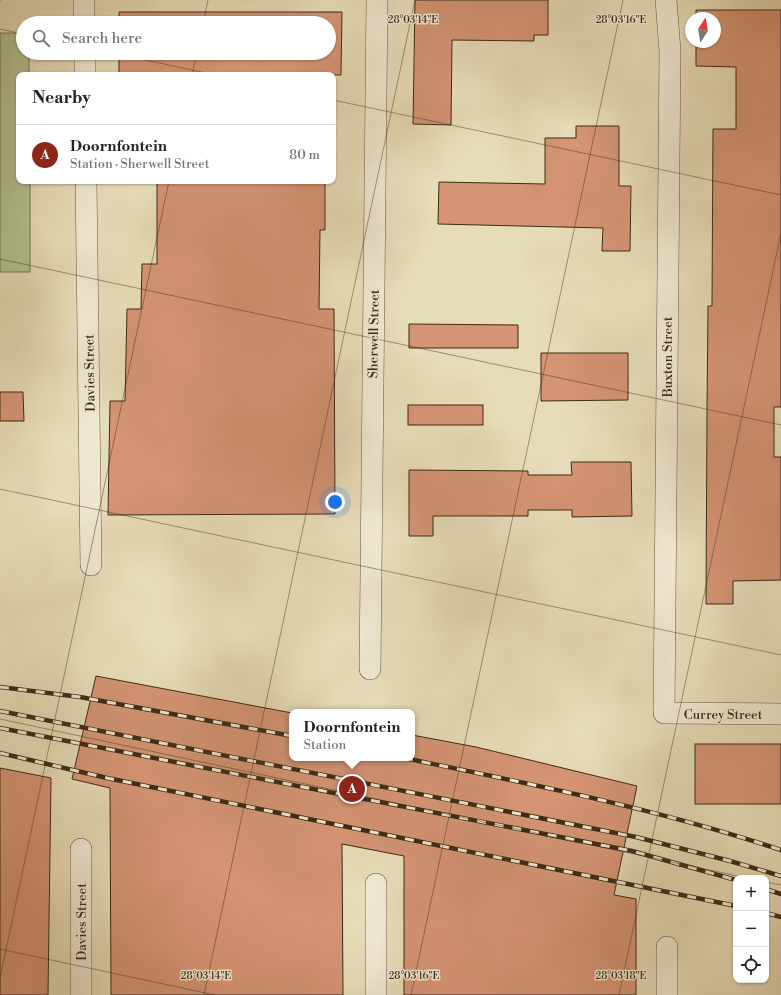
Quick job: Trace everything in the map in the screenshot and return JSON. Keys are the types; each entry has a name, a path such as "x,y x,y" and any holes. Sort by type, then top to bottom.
{"street":[{"path":"84,0 84,16"},
{"name":"Sherwell Street","path":"370,669 377,0"},
{"name":"Buxton Street","path":"664,713 670,51 666,0"},
{"path":"85,60 85,72"},
{"name":"Davies Street","path":"86,184 91,566"},
{"name":"Currey Street","path":"664,713 781,714"},
{"name":"Davies Street","path":"81,849 82,995"},
{"path":"376,884 376,995"},
{"path":"667,947 667,995"}],"green space":[{"path":"0,33 16,33 16,60 29,60 29,72 16,72 16,184 30,184 30,272 0,272"}],"building":[{"path":"415,0 548,0 548,35 534,35 534,41 452,40 451,125 413,124"},
{"path":"696,10 781,10 781,407 774,407 774,457 781,457 781,580 733,581 733,604 706,604 707,408 708,306 712,306 713,129 736,129 736,67 696,66 696,48 721,48 721,12 696,12"},
{"path":"119,12 342,12 341,75 336,75 336,72 119,72 119,60 336,60 336,16 119,16"},
{"path":"576,126 619,126 619,186 631,186 630,251 602,251 603,228 438,224 439,182 545,184 545,138 576,138"},
{"path":"157,184 325,184 325,230 320,230 319,309 334,309 335,514 108,515 110,401 125,401 127,309 141,309 142,264 157,264"},
{"path":"409,324 518,325 518,348 409,348"},
{"path":"541,353 628,353 628,400 541,401"},
{"path":"0,392 23,392 24,421 0,421"},
{"path":"408,405 483,405 483,425 408,425"},
{"path":"571,462 631,462 632,516 572,517 572,510 528,510 528,516 433,516 433,536 409,536 409,470 528,471 528,475 572,475"},
{"path":"96,676 289,712 289,761 415,761 415,736 476,747 637,786 614,895 636,899 636,995 404,995 404,856 342,844 343,995 111,995 110,788 72,779"},
{"path":"695,744 781,744 781,804 695,804"},
{"path":"0,768 51,778 48,995 0,995"}],"railway":[{"path":"0,687 80,697 289,735"},
{"path":"0,711 636,837 730,861 781,876"},
{"path":"0,728 632,851 733,879"},
{"path":"0,753 107,778 733,905"},
{"path":"415,760 594,798 735,835 781,850"},
{"path":"769,890 781,894"},
{"path":"769,914 781,917"}],"place":[{"name":"Doornfontein","path":"352,789"}]}
